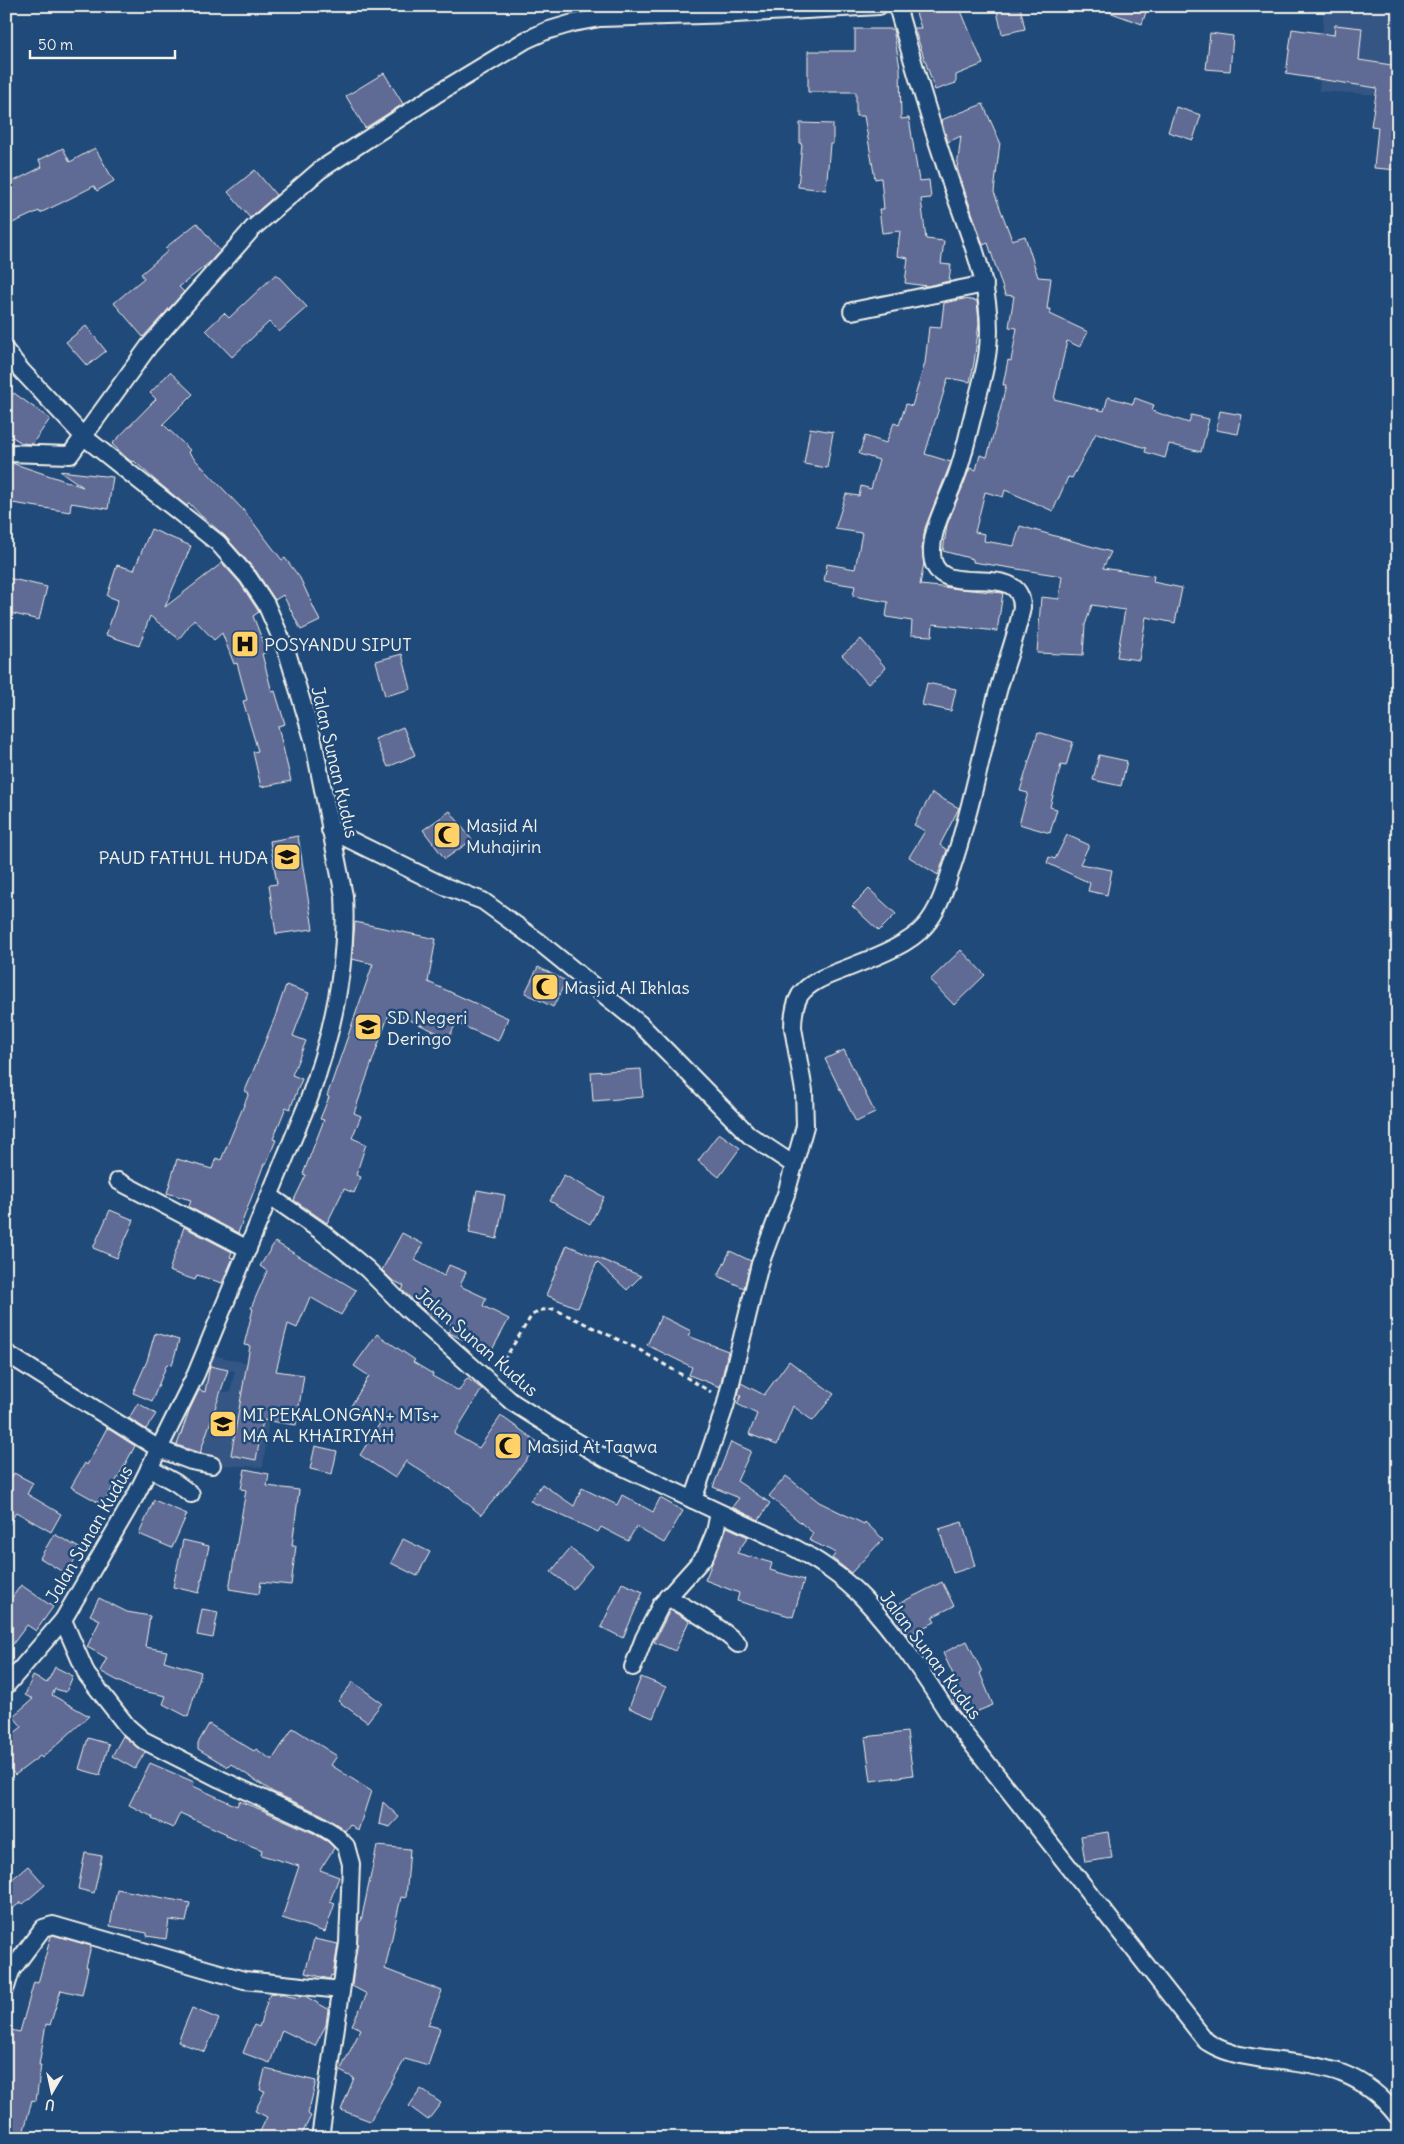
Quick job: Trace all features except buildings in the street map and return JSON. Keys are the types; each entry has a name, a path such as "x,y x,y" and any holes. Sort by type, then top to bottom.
{"street":[{"path":"6,453 70,454 149,346 260,222 320,170 436,95 526,40 546,31 600,18 745,14 879,6"},
{"path":"693,1500 726,1402 760,1264 786,1194 805,1126 806,1110 803,1078 793,1028 793,1018 797,1002 806,989 816,981 869,959 913,937 924,927 935,912 945,889 960,842 998,692 1021,613 1021,597 1014,588 995,580 960,580 946,577 937,568 932,559 934,534 957,475 988,349 989,322 985,284 944,164 897,6"},
{"path":"852,311 985,284"},
{"name":"Jalan Sunan Kudus","path":"6,352 83,436 218,543 248,577 266,604 287,652 313,740 344,896 345,915 343,958 336,1003 321,1065 270,1196 196,1374 149,1468 63,1620 6,1686"},
{"path":"330,830 444,886 483,901 538,941 640,1024 725,1113 749,1135 794,1166"},
{"path":"118,1181 248,1249"},
{"name":"Jalan Sunan Kudus","path":"270,1196 322,1232 367,1269 406,1308 512,1402 608,1460 810,1556 862,1597 919,1668 950,1716 1206,2041 1220,2049 1246,2057 1324,2068 1349,2074 1370,2088 1388,2104 1398,2118"},
{"path":"6,1353 158,1449 182,1458 212,1465"},
{"path":"149,1468 191,1494"},
{"path":"633,1667 644,1638 666,1598 705,1556 715,1532 719,1512"},
{"path":"666,1598 706,1618 738,1644"},
{"path":"63,1620 87,1675 127,1726 143,1740 229,1783 318,1824 342,1839 350,1855 351,1886 348,1942 320,2138"},
{"path":"6,1987 9,1969 43,1928 53,1925 244,1980 341,1990"}],"path":[{"path":"490,1383 532,1315 537,1311 547,1309 560,1311 638,1349 726,1402"}],"shaded area":[{"path":"1324,6 1398,6 1398,96 1319,91","holes":["1335,25 1362,28 1360,54 1333,51","1329,55 1395,65 1391,90"]},
{"name":"MI PEKALONGAN+ MTs+ MA AL KHAIRIYAH","path":"209,1354 275,1370 263,1467 163,1462","holes":["210,1366 235,1371 230,1393 206,1388","196,1389 219,1397 198,1458 176,1451"]}],"place":[{"name":"POSYANDU SIPUT","path":"245,644"},
{"name":"Masjid Al Muhajirin","path":"447,835"},
{"name":"PAUD FATHUL HUDA","path":"287,857"},
{"name":"Masjid Al Ikhlas","path":"545,987"},
{"name":"SD Negeri Deringo","path":"368,1027"},
{"name":"MI PEKALONGAN+ MTs+ MA AL KHAIRIYAH","path":"223,1424"},
{"name":"Masjid At Taqwa","path":"508,1446"}]}
